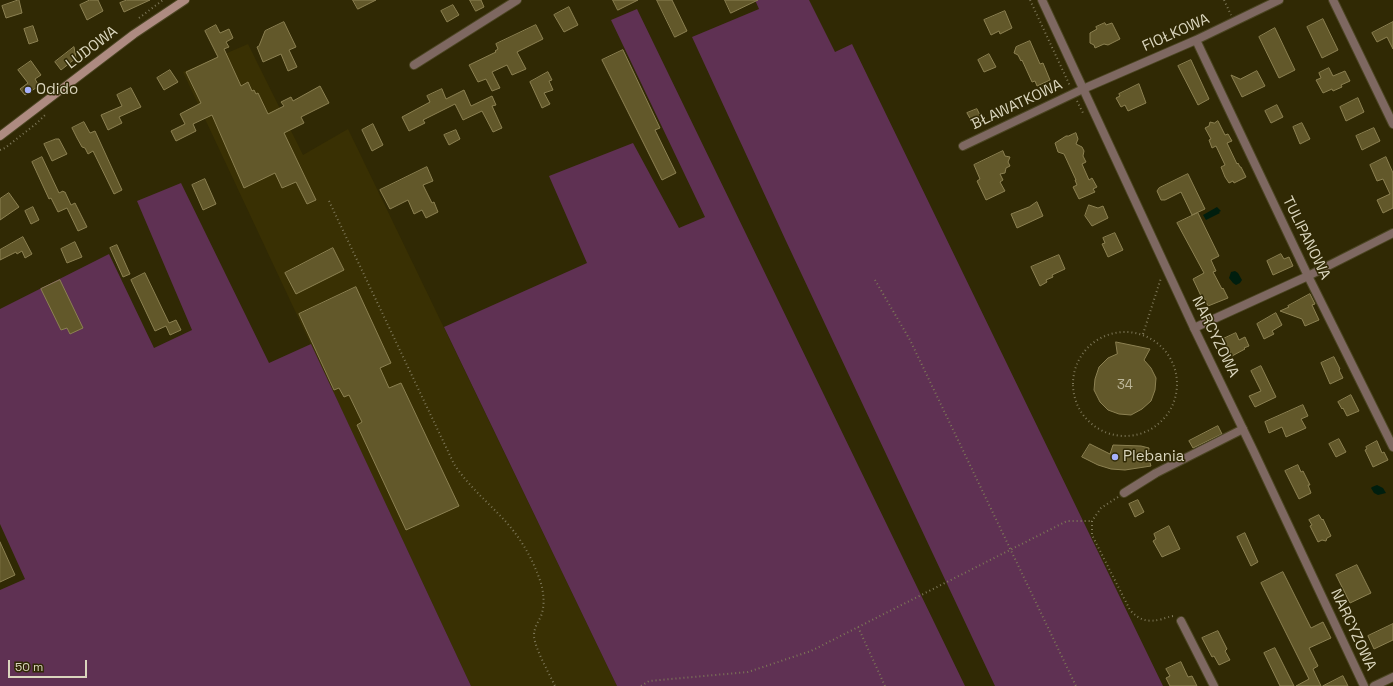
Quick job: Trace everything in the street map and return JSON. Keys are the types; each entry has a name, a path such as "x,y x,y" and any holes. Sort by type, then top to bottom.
{"main road":[{"name":"LUDOWA","path":"0,136 134,34 185,0"}],"street":[{"path":"414,65 517,0"},
{"name":"NARCYZOWA","path":"1042,0 1194,328 1364,686"},
{"name":"FIOŁKOWA","path":"1083,89 1196,40 1279,0"},
{"path":"1333,0 1393,124"},
{"name":"TULIPANOWA","path":"1196,40 1308,276 1393,447"},
{"name":"BŁAWATKOWA","path":"963,146 1083,89"},
{"path":"1194,328 1308,276 1393,233"},
{"path":"1124,493 1156,473 1243,429"},
{"path":"1181,621 1214,686"},
{"path":"1374,686 1393,677"}],"path":[{"path":"1224,0 1234,21"},
{"path":"0,150 5,148 37,123 48,111"},
{"path":"329,201 454,464 463,479 507,523 526,548 538,575 544,599 541,616 535,626 535,643 555,686"},
{"path":"1143,334 1164,271 1167,270"},
{"path":"875,280 910,340 1076,686"},
{"path":"1115,332 1143,334 1164,349 1178,381 1171,410 1151,430 1129,437 1104,432 1082,415 1072,389 1075,365 1090,344 1115,332"},
{"path":"1124,493 1101,508 1092,521 1092,535 1130,610 1141,620 1152,622 1172,616 1178,617 1181,621"},
{"path":"641,686 649,681 748,672 811,651 1067,521 1092,521"},
{"path":"858,627 886,686"}],"shaded area":[{"path":"755,0 809,0 835,52 852,44 1163,686 995,686 692,37 759,9"},
{"path":"637,9 965,686 617,686 444,327 587,263 549,176 633,143 679,228 705,217 611,20"},
{"path":"248,44 303,155 348,129 617,686 471,686 183,72"},
{"path":"181,183 269,363 311,344 471,686 0,686 0,590 25,579 0,524 0,309 109,254 154,348 192,330 137,201"},
{"path":"1217,207 1221,211 1219,212 1220,213 1206,220 1203,215"},
{"path":"1235,271 1242,280 1236,285 1229,278 1231,272"},
{"path":"1377,485 1383,488 1386,493 1378,495 1374,493 1371,488"}],"building":[{"path":"19,0 22,13 6,18 2,6"},
{"path":"90,0 98,0 103,11 87,20 80,5"},
{"path":"127,0 150,0 124,12 120,3"},
{"path":"353,0 376,0 358,9"},
{"path":"470,0 481,0 484,7 476,11"},
{"path":"613,0 638,0 618,10"},
{"path":"657,0 672,0 687,31 675,37"},
{"path":"725,0 758,0 731,13"},
{"path":"453,5 459,15 447,22 441,11"},
{"path":"569,7 578,25 564,32 554,15"},
{"path":"1005,11 1012,28 1000,34 999,31 991,35 984,20"},
{"path":"1323,19 1338,50 1322,58 1307,27"},
{"path":"284,22 296,47 289,50 297,67 288,71 281,54 263,62 257,47 259,46 265,31"},
{"path":"1393,22 1393,49 1387,37 1377,42 1372,33"},
{"path":"1105,23 1106,25 1112,23 1120,39 1108,45 1104,44 1095,48 1094,45 1090,43 1090,33 1097,29 1096,27"},
{"path":"216,25 220,33 229,29 233,38 226,42 229,47 224,49 241,86 248,82 252,91 254,90 256,94 258,93 268,114 284,106 281,102 291,97 293,101 320,86 329,103 301,117 304,123 284,133 316,200 307,204 296,182 282,188 275,173 244,188 212,115 193,124 196,131 176,141 171,131 185,124 180,114 201,103 186,72 218,57 205,31"},
{"path":"536,25 543,39 517,52 526,69 512,75 507,65 492,72 500,88 492,91 486,79 478,82 469,65 496,52 495,51 498,49 496,44"},
{"path":"33,26 38,41 29,44 24,29"},
{"path":"1275,28 1295,70 1279,78 1259,37"},
{"path":"1030,41 1040,64 1043,63 1050,80 1037,86 1035,81 1032,82 1022,60 1021,61 1018,55 1014,53 1016,47"},
{"path":"74,47 76,58 61,70 55,62"},
{"path":"623,50 660,128 655,130 676,173 662,180 602,60"},
{"path":"989,54 996,67 984,72 978,60"},
{"path":"1191,60 1209,99 1198,105 1178,66"},
{"path":"31,61 41,75 35,79 39,86 25,95 20,89 28,83 18,70"},
{"path":"1329,68 1333,76 1345,71 1350,81 1333,91 1332,89 1323,93 1316,80 1321,78 1319,73"},
{"path":"170,70 178,82 164,90 157,78"},
{"path":"1257,71 1265,86 1242,97 1231,75 1240,79"},
{"path":"548,72 552,80 549,81 553,90 544,93 550,104 542,108 530,82"},
{"path":"1139,84 1146,103 1128,111 1125,105 1121,107 1116,98 1120,96 1119,94"},
{"path":"131,88 141,107 119,117 122,123 108,130 101,115 122,106 117,95"},
{"path":"442,89 446,99 464,90 471,106 492,96 496,105 492,106 502,128 493,132 482,111 463,120 455,104 423,120 425,123 409,131 402,117 430,102 427,96"},
{"path":"1358,98 1364,112 1346,121 1340,107"},
{"path":"1277,105 1283,117 1271,123 1265,111"},
{"path":"977,109 981,117 972,122 967,113"},
{"path":"1218,121 1225,135 1228,134 1232,141 1227,143 1237,164 1238,163 1241,167 1246,177 1234,183 1233,181 1229,183 1225,177 1221,167 1225,165 1216,146 1212,148 1209,140 1211,139 1205,128 1209,126 1210,122 1214,123"},
{"path":"84,122 90,133 95,131 122,190 114,194 93,151 88,154 85,148 82,147 72,128"},
{"path":"1302,123 1310,139 1300,144 1293,127"},
{"path":"373,124 383,145 372,151 362,130"},
{"path":"1374,128 1380,141 1362,150 1356,136"},
{"path":"456,130 460,139 449,145 444,135"},
{"path":"1076,133 1078,139 1076,144 1082,147 1084,151 1083,156 1086,162 1082,164 1089,180 1092,178 1097,187 1093,189 1095,192 1079,199 1073,187 1077,185 1076,180 1064,154 1058,152 1055,143 1066,136"},
{"path":"59,139 67,154 52,161 44,144"},
{"path":"1003,151 1005,156 1010,157 1008,162 1010,166 1006,168 1005,173 1000,174 1003,180 1000,182 1005,191 986,200 977,181 980,179 974,165"},
{"path":"42,157 59,193 63,191 65,192 71,205 75,203 87,227 78,231 67,208 58,212 51,198 49,199 32,162"},
{"path":"1386,157 1393,173 1393,208 1383,213 1377,200 1390,194 1383,179 1377,181 1370,165"},
{"path":"427,167 433,181 423,185 432,203 434,202 438,212 426,218 422,210 414,214 408,200 390,209 380,190"},
{"path":"1188,174 1205,209 1192,215 1181,192 1165,200 1161,200 1157,191 1159,188"},
{"path":"205,179 216,204 203,210 192,185"},
{"path":"9,193 19,207 0,220 0,199"},
{"path":"1037,202 1043,216 1017,228 1011,214"},
{"path":"1089,205 1098,208 1103,206 1108,218 1092,226 1085,216"},
{"path":"33,207 39,220 31,224 25,211"},
{"path":"1198,213 1219,256 1211,260 1216,271 1213,272 1228,298 1208,306 1203,295 1201,296 1193,279 1204,273 1177,223"},
{"path":"1115,233 1123,250 1108,257 1102,244 1105,243 1103,238"},
{"path":"23,237 32,254 25,258 22,251 17,254 16,252 0,260 0,250"},
{"path":"75,242 82,257 67,263 61,249"},
{"path":"117,245 130,274 123,277 110,248"},
{"path":"333,248 344,270 296,294 285,273"},
{"path":"1281,254 1284,259 1289,257 1293,266 1273,275 1267,261"},
{"path":"1059,255 1065,269 1052,275 1053,277 1046,280 1047,282 1040,286 1031,267"},
{"path":"145,273 169,323 176,320 181,330 170,335 166,326 155,331 131,280"},
{"path":"60,280 83,328 70,334 67,328 61,330 41,289"},
{"path":"356,287 391,363 380,368 389,388 401,383 459,506 406,530 357,425 362,422 349,395 344,397 339,388 334,390 299,314"},
{"path":"1310,294 1315,304 1312,305 1319,320 1305,326 1302,319 1280,311 1289,307 1288,306"},
{"path":"1276,313 1282,325 1272,331 1274,334 1264,339 1257,324"},
{"path":"1236,333 1239,340 1245,337 1249,346 1232,356 1229,349 1226,350 1221,340"},
{"path":"1116,342 1150,349 1144,360 1151,368 1156,378 1155,390 1151,401 1142,409 1131,415 1119,414 1108,410 1100,402 1094,390 1095,379 1099,367 1108,358 1117,354"},
{"path":"1334,357 1343,378 1330,384 1321,363"},
{"path":"1261,366 1276,397 1255,407 1249,396 1261,391 1251,371"},
{"path":"1351,395 1359,411 1347,416 1338,402"},
{"path":"1303,405 1308,416 1301,419 1306,428 1286,437 1282,427 1269,433 1265,422"},
{"path":"1218,426 1222,434 1193,448 1189,441"},
{"path":"1339,439 1346,452 1336,457 1329,444"},
{"path":"1377,441 1382,453 1384,452 1388,460 1373,467 1365,450 1367,449 1366,447"},
{"name":"Plebania","path":"1090,444 1110,454 1113,445 1141,446 1149,448 1148,456 1151,466 1125,470 1111,469 1098,465 1082,457"},
{"path":"1298,465 1301,472 1303,471 1310,485 1308,485 1311,493 1299,499 1285,471"},
{"path":"1138,500 1144,512 1135,517 1129,504"},
{"path":"1319,515 1322,520 1323,519 1331,536 1327,538 1326,541 1322,540 1318,542 1310,526 1312,525 1309,520"},
{"path":"1169,526 1180,549 1162,557 1153,541 1156,539 1154,534"},
{"path":"1245,533 1258,562 1251,566 1237,537"},
{"path":"0,542 15,575 0,582"},
{"path":"1357,565 1371,593 1350,603 1336,575"},
{"path":"1283,572 1311,628 1323,622 1331,638 1309,648 1318,666 1313,669 1321,686 1296,686 1309,679 1261,583"},
{"path":"1393,624 1393,640 1374,649 1368,636"},
{"path":"1218,631 1227,649 1225,651 1230,660 1219,665 1214,656 1212,657 1202,638"},
{"path":"1275,648 1294,686 1280,686 1264,653"},
{"path":"1181,662 1188,677 1192,676 1197,686 1170,686 1166,678 1170,676 1166,669"},
{"path":"1343,676 1348,686 1323,686"}],"place":[{"name":"Odido","path":"28,90"},
{"name":"Plebania","path":"1115,457"}]}
